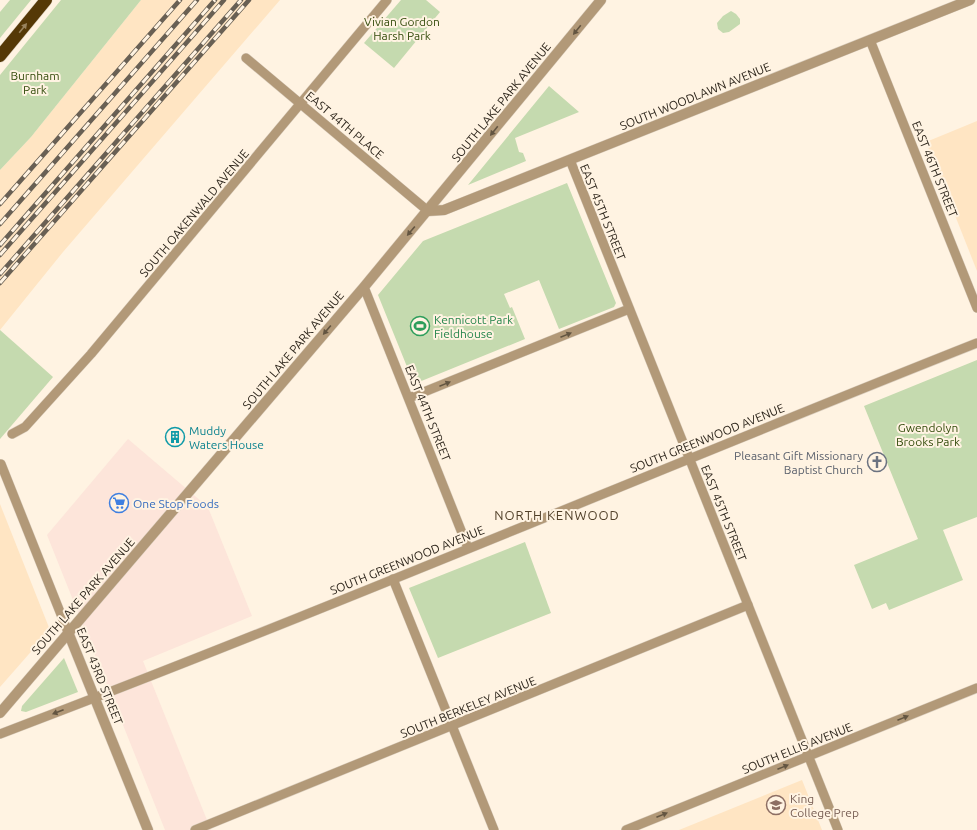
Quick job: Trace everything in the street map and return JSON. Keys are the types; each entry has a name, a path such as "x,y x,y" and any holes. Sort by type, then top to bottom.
{"highway":[{"path":"0,56 46,0"}],"street":[{"name":"SOUTH OAKENWALD AVENUE","path":"12,434 25,427 90,354 387,0"},
{"name":"SOUTH LAKE PARK AVENUE","path":"0,713 364,287 601,0"},
{"name":"SOUTH WOODLAWN AVENUE","path":"428,211 444,210 970,0"},
{"name":"EAST 46TH STREET","path":"870,40 977,308"},
{"name":"EAST 44TH PLACE","path":"246,58 428,211"},
{"name":"EAST 45TH STREET","path":"570,160 838,830"},
{"name":"EAST 44TH STREET","path":"364,287 468,548"},
{"path":"409,398 629,309"},
{"name":"SOUTH GREENWOOD AVENUE","path":"0,734 95,698 393,579 689,458 977,343"},
{"name":"EAST 43RD STREET","path":"0,465 148,830"},
{"path":"393,579 494,830"},
{"name":"SOUTH BERKELEY AVENUE","path":"196,830 748,605"},
{"name":"SOUTH ELLIS AVENUE","path":"626,830 977,688"}],"shaded area":[{"path":"141,0 280,0 63,252 0,330 0,170 31,137"},
{"path":"977,121 977,271 926,142"},
{"path":"128,439 202,502 205,500 252,616 143,661 211,830 165,830 47,535"},
{"path":"0,504 50,630 0,687"},
{"name":"King College Prep","path":"802,780 822,830 679,830"}],"green space":[{"path":"10,0 31,0 0,38 0,12"},
{"name":"Burnham Park","path":"61,0 141,0 31,137 0,170 0,75"},
{"name":"Vivian Gordon Harsh Park","path":"401,0 426,0 440,12 394,68 364,43"},
{"path":"731,11 740,19 740,24 729,32 723,33 718,29 717,23 723,16"},
{"path":"549,86 579,112 515,138 519,152 523,153 526,161 468,185"},
{"path":"567,183 616,303 614,307 559,329 539,280 504,294 510,308 512,307 525,339 414,384 378,295 423,241"},
{"path":"0,330 53,377 0,439"},
{"name":"Gwendolyn Brooks Park","path":"977,360 977,517 943,530 963,580 889,610 886,603 872,609 854,565 918,539 864,406"},
{"path":"525,542 551,613 438,658 409,588"},
{"path":"64,658 78,692 26,712 21,711 22,706"}],"railway":[{"path":"0,204 180,0"},
{"path":"0,224 197,0"},
{"path":"0,245 215,0"},
{"path":"0,255 224,0"},
{"path":"0,274 241,0"},
{"path":"0,283 249,0"}],"place":[{"name":"Kennicott Park Fieldhouse","path":"420,326"},
{"name":"Muddy Waters House","path":"175,437"},
{"name":"Pleasant Gift Missionary Baptist Church","path":"877,462"},
{"name":"One Stop Foods","path":"119,503"},
{"name":"King College Prep","path":"776,805"}],"district":[{"name":"NORTH KENWOOD","path":"557,515"}]}
